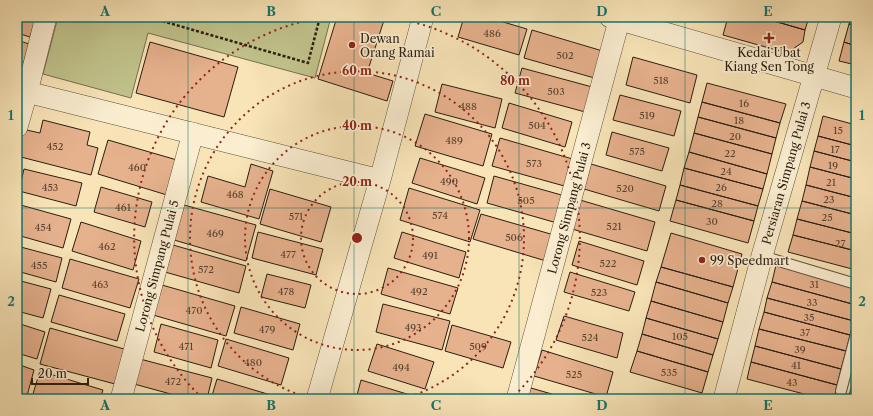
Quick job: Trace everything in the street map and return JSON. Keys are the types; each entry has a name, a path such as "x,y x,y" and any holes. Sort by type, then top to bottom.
{"street":[{"path":"17,127 46,17"},
{"path":"318,399 380,180 423,17"},
{"name":"Persiaran Simpang Pulai 3","path":"724,399 762,256 831,17"},
{"path":"616,18 856,88"},
{"name":"Lorong Simpang Pulai 3","path":"518,399 616,18"},
{"path":"27,92 380,180"},
{"name":"Lorong Simpang Pulai 5","path":"121,399 193,134"}],"lane":[{"path":"762,256 856,284"},
{"path":"840,391 856,334"}],"path":[{"path":"148,17 308,63 320,17"}],"green space":[{"path":"58,17 331,17 315,78 148,33 131,98 43,74"}],"building":[{"path":"17,17 36,17 30,37 17,33"},
{"name":"Dewan Orang Ramai","path":"337,17 385,17 367,73 393,81 387,101 318,79"},
{"path":"464,17 486,17 527,29 519,55 458,37"},
{"name":"Kedai Ubat Kiang Sen Tong","path":"728,17 760,17 805,30 803,42 787,53 723,35"},
{"path":"760,17 809,17 805,30"},
{"path":"851,17 856,17 856,26 849,24"},
{"path":"849,24 856,26 856,46 844,42"},
{"path":"532,30 606,52 598,79 524,58"},
{"path":"17,40 29,44 21,73 17,72"},
{"path":"150,42 238,67 224,117 136,93"},
{"path":"844,42 856,46 856,65 839,61"},
{"path":"633,57 697,75 690,103 626,85"},
{"path":"522,68 596,88 589,113 515,93"},
{"path":"707,83 786,104 780,123 702,102"},
{"path":"442,84 502,99 495,128 435,112"},
{"path":"620,95 681,111 674,136 613,120"},
{"path":"702,102 780,123 776,138 698,117"},
{"path":"509,103 572,122 565,147 502,128"},
{"path":"425,114 492,134 483,166 415,146"},
{"path":"823,116 856,125 856,146 818,136"},
{"path":"698,117 776,138 772,154 694,133"},
{"path":"43,120 90,132 87,145 98,148 91,175 17,156 17,149 22,129 40,133"},
{"path":"612,132 669,148 662,171 606,155"},
{"path":"694,133 772,154 767,174 689,152"},
{"path":"818,136 856,146 856,162 814,151"},
{"path":"500,138 576,160 568,187 492,166"},
{"path":"108,140 177,160 167,195 98,174"},
{"path":"814,151 856,162 856,179 810,167"},
{"path":"689,152 767,174 763,189 684,168"},
{"path":"420,158 485,178 477,204 412,183"},
{"path":"251,164 273,171 259,219 201,202 208,176 245,187"},
{"path":"591,164 666,186 659,211 584,189"},
{"path":"810,167 856,179 856,198 806,185"},
{"path":"684,168 763,189 758,206 680,185"},
{"path":"24,169 82,183 76,206 19,191"},
{"path":"494,176 565,196 557,223 487,203"},
{"path":"680,185 758,206 754,221 676,200"},
{"path":"806,185 856,198 856,215 802,201"},
{"path":"101,187 152,202 145,227 94,212"},
{"path":"409,188 480,210 470,242 400,220"},
{"path":"270,189 331,207 321,242 260,224"},
{"path":"580,200 655,222 647,251 572,229"},
{"path":"676,200 754,221 748,243 670,221"},
{"path":"802,201 856,215 856,234 797,219"},
{"path":"17,204 71,219 63,248 17,235"},
{"path":"184,205 256,225 246,261 174,240"},
{"path":"481,214 554,235 546,261 473,239"},
{"path":"797,219 856,234 856,251 793,235"},
{"path":"81,222 141,241 133,270 72,251"},
{"path":"258,232 323,249 316,275 252,258"},
{"path":"402,232 466,252 459,278 394,258"},
{"name":"99 Speedmart","path":"671,233 742,254 733,287 661,267"},
{"path":"793,235 856,251 856,270 788,252"},
{"path":"579,241 644,261 637,285 572,265"},
{"path":"173,245 246,266 239,293 165,272"},
{"path":"17,246 62,258 56,282 17,271"},
{"path":"70,259 139,279 130,308 62,288"},
{"path":"776,265 856,286 856,305 772,282"},
{"path":"661,267 733,287 728,303 656,282"},
{"path":"388,268 458,288 450,314 381,294"},
{"path":"570,272 635,292 629,311 564,292"},
{"path":"267,274 311,285 305,308 261,297"},
{"path":"17,280 51,289 43,318 17,311"},
{"path":"656,282 728,303 723,322 651,301"},
{"path":"772,282 856,305 854,321 767,298"},
{"path":"162,285 235,306 226,336 153,315"},
{"path":"59,295 125,314 117,341 51,322"},
{"path":"767,298 854,321 850,335 764,312"},
{"path":"651,301 723,322 718,339 646,318"},
{"path":"383,304 450,321 442,350 376,332"},
{"path":"241,307 300,324 293,350 234,333"},
{"path":"764,312 850,335 846,351 759,329"},
{"path":"564,316 623,333 617,358 556,340"},
{"path":"646,318 718,339 713,355 642,334"},
{"path":"17,323 45,332 37,359 17,353"},
{"path":"161,324 218,340 211,368 154,352"},
{"path":"452,325 511,342 503,368 445,351"},
{"path":"50,328 124,349 115,384 40,364"},
{"path":"759,329 846,351 841,369 755,346"},
{"path":"642,334 713,355 708,372 637,351"},
{"path":"226,339 289,358 281,385 218,366"},
{"path":"377,344 434,362 425,389 368,371"},
{"path":"755,346 841,369 837,385 751,362"},
{"path":"542,350 613,372 606,397 534,376"},
{"path":"637,351 708,372 702,393 630,372"},
{"path":"140,359 212,378 207,399 189,399 134,384"},
{"path":"751,362 837,385 834,399 823,399 747,379"},
{"path":"17,364 34,370 27,396 17,393"},
{"path":"856,370 856,399 848,399"},
{"path":"40,371 103,390 100,399 40,399 32,397"},
{"path":"217,379 281,398 281,399 211,399"},
{"path":"361,380 420,398 420,399 356,399"},
{"path":"531,388 569,399 527,399"}],"place":[{"name":"Kedai Ubat Kiang Sen Tong","path":"769,38"},
{"name":"Dewan Orang Ramai","path":"352,45"},
{"name":"99 Speedmart","path":"702,260"}]}
